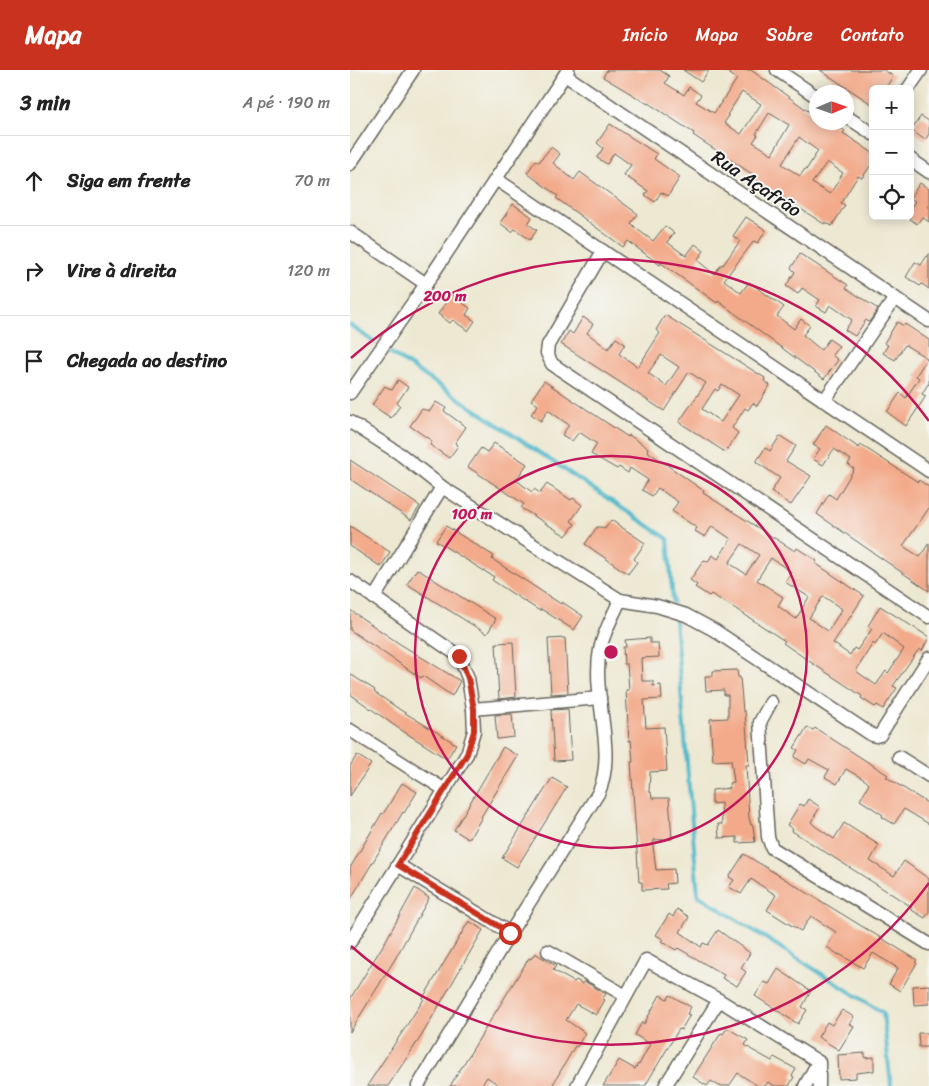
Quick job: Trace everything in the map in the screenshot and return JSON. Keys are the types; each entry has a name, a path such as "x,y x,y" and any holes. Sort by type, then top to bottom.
{"street":[{"path":"350,164 413,70"},
{"path":"777,70 809,91"},
{"path":"911,85 920,70"},
{"path":"350,393 426,284 566,73"},
{"name":"Rua Açafrão","path":"566,73 929,321"},
{"path":"854,122 869,131"},
{"path":"914,162 929,172"},
{"path":"496,179 929,471"},
{"path":"350,232 426,284"},
{"path":"603,251 548,344 547,353 552,364 929,617"},
{"path":"824,401 896,298"},
{"path":"350,422 400,454 442,486 620,600 657,606 686,615 714,630 876,736 880,735 929,658"},
{"path":"374,598 442,486"},
{"path":"350,581 459,656 468,678 474,709 474,731 467,754 350,942"},
{"path":"418,1086 598,792 604,779 605,760 598,677 600,650 605,633 620,600"},
{"path":"474,709 600,698"},
{"path":"771,702 760,722 768,837 772,848 929,944"},
{"path":"350,730 445,790"},
{"path":"899,757 929,776"},
{"path":"398,865 510,933"},
{"path":"548,951 626,996"},
{"path":"577,1086 646,960 719,1000 819,1062"},
{"path":"665,1086 719,1000"},
{"path":"804,1086 819,1062"},
{"path":"819,1062 820,1086"}],"building":[{"path":"607,70 660,70 669,76 665,83 684,95 689,87 701,95 696,102 714,113 737,79 724,70 751,70 809,112 809,130 844,130 845,131 843,133 869,150 869,168 862,178 858,176 841,203 845,205 832,226 825,222 824,224 750,176 752,174 693,135 694,133 603,77","holes":["742,92 761,104 741,134 724,123","769,113 789,125 772,154 753,142","799,137 818,151 800,176 782,164","827,162 843,173 830,194 812,183"]},
{"path":"683,70 709,70 701,82"},
{"path":"820,70 884,70 893,76 887,85 869,85 869,102 854,92 854,85 843,85"},
{"path":"921,116 929,121 929,134 925,140 914,132 914,126"},
{"path":"610,124 657,154 654,159 680,177 668,196 661,192 655,202 645,195 648,191 624,175 631,165 614,153 607,164 597,158 603,148 597,143"},
{"path":"551,147 560,154 553,163 574,180 580,172 638,214 631,223 653,241 665,226 674,233 667,242 686,256 695,244 704,251 697,260 714,274 740,241 733,236 746,217 766,230 758,243 754,241 724,280 741,293 749,282 784,307 777,316 794,329 801,319 810,326 803,335 821,350 829,339 839,346 832,355 838,360 824,379 718,301 717,303 628,241 623,247 556,198 558,196 527,173 536,160 539,162"},
{"path":"920,183 929,189 929,222 922,217 917,224 911,220 914,220 914,192"},
{"path":"513,204 532,217 528,224 537,230 530,240 515,229 512,232 500,223"},
{"path":"929,253 929,289 922,284 920,286 906,277 915,262 921,265"},
{"path":"800,254 848,285 846,288 878,309 869,322 866,320 855,336 845,330 852,320 830,305 826,312 816,306 820,300 802,288 798,294 786,286 795,272 791,268"},
{"path":"451,295 470,308 466,315 475,321 468,331 453,320 450,323 438,314"},
{"path":"665,315 765,378 764,381 770,385 757,406 753,403 748,410 745,408 732,428 738,433 725,452 679,422 706,383 689,372 664,411 561,344 569,331 573,334 583,317 593,324 587,333 608,349 616,338 625,344 619,354 638,367 660,333 656,330","holes":["661,355 679,367 666,386 648,373","722,384 739,395 721,422 702,409 715,389 718,391"]},
{"path":"897,322 904,326 905,324 929,340 929,385 922,394 926,396 906,426 887,412 900,393 906,398 919,378 916,376 927,358 905,345 895,360 883,353 888,345 884,343"},
{"path":"398,380 408,387 397,403 400,406 391,418 372,405 385,386 392,390"},
{"path":"544,381 628,437 629,435 648,448 647,451 704,491 703,493 795,551 797,548 817,561 815,563 864,596 833,643 850,655 854,648 857,650 872,629 868,626 880,606 929,637 922,651 919,649 893,686 897,688 883,709 877,705 875,707 861,698 862,696 783,643 785,641 739,611 711,594 709,596 695,587 697,585 690,580 704,560 708,562 712,555 718,559 731,539 712,526 705,537 695,531 697,528 672,511 678,502 658,488 652,496 642,490 648,480 630,468 628,473 591,454 597,444 579,432 572,441 562,435 569,425 548,410 541,421 531,414 538,405 531,400","holes":["742,544 759,555 746,574 729,563","771,558 791,572 785,582 809,597 796,619 778,606 783,597 757,580","823,596 842,609 828,631 809,618","883,633 904,649 888,673 886,671 876,685 856,671 873,643 875,645"]},
{"path":"436,402 446,408 444,411 466,427 455,443 458,446 449,458 430,445 432,441 410,426 422,409 430,411"},
{"path":"826,425 859,448 861,445 918,482 919,480 929,487 929,508 903,546 920,557 929,543 929,591 817,514 829,494 836,499 854,469 848,464 851,460 834,449 823,465 813,459 820,449 813,445"},
{"path":"780,436 796,446 786,461 811,476 791,505 771,492 780,478 756,462 765,448 770,451"},
{"path":"494,443 527,464 516,480 532,492 534,489 540,493 547,484 582,505 571,521 575,524 566,536 521,508 524,504 468,467 481,448 487,452"},
{"path":"350,460 420,506 411,520 350,479"},
{"path":"611,520 645,543 634,559 637,562 628,574 585,544 597,527 605,529"},
{"path":"350,526 390,552 381,567 350,546"},
{"path":"446,526 494,556 492,559 561,604 562,602 583,616 574,630 513,594 492,580 494,577 436,541"},
{"path":"417,569 496,619 487,634 407,584"},
{"path":"350,610 460,681 452,696 423,676 421,678 350,630"},
{"path":"565,638 568,693 551,694 548,639"},
{"path":"650,638 650,643 658,643 659,657 641,658 642,681 653,681 653,686 661,685 662,699 644,700 646,728 664,727 667,771 650,772 649,792 651,792 652,798 669,798 672,839 654,840 653,846 656,870 674,869 675,883 666,884 667,889 642,890 642,882 639,882 631,762 633,762 631,740 629,741 626,690 629,690 627,664 624,664 623,647 626,647 625,640"},
{"path":"513,642 516,697 499,699 496,643"},
{"path":"737,670 738,677 740,677 743,711 745,711 749,765 746,765 749,818 751,825 753,825 755,842 737,843 737,837 719,838 718,824 722,824 721,803 712,804 712,790 730,788 729,783 734,782 731,760 713,761 710,719 728,718 728,695 724,695 724,690 706,691 705,676 713,676 713,671"},
{"path":"350,674 402,711 456,744 447,759 398,728 350,694"},
{"path":"568,709 571,760 554,761 551,710"},
{"path":"512,714 514,737 497,739 495,715"},
{"path":"807,727 813,730 815,728 929,804 929,824 904,809 894,824 860,800 869,784 865,780 846,769 837,784 825,777 829,770 809,759 806,764 794,757 798,750 794,748"},
{"path":"503,747 518,756 469,839 454,830"},
{"path":"357,755 371,764 350,796 350,766"},
{"path":"552,778 567,787 517,867 502,858"},
{"path":"402,783 417,792 350,900 350,868"},
{"path":"808,799 820,807 811,822 834,839 844,823 879,845 870,861 894,876 904,861 929,879 929,912 925,918 910,909 912,907 792,831 793,829 787,825 800,804 804,806"},
{"path":"744,854 917,960 900,991 889,984 898,968 873,953 863,968 839,955 827,947 836,932 811,916 801,931 789,924 767,910 776,895 751,879 741,894 729,887 734,880 729,877"},
{"path":"415,888 429,898 395,959 350,1032 350,999"},
{"path":"677,909 689,917 680,932 701,947 703,943 708,945 718,930 750,953 741,968 746,972 737,986 722,978 724,975 678,948 676,950 661,941 663,939 656,935 669,914 673,917"},
{"path":"469,921 483,930 422,1035 388,1086 367,1086 424,999"},
{"path":"535,953 556,966 553,970 574,982 576,980 583,984 584,981 606,994 602,999 605,1000 596,1015 576,1004 566,1020 585,1033 577,1047 575,1046 552,1086 500,1086 487,1077 481,1086 450,1086 529,958 531,959"},
{"path":"778,969 811,991 802,1007 807,1010 798,1024 755,996 764,982 769,984"},
{"path":"929,985 929,1004 914,1005 913,986"},
{"path":"660,995 667,999 670,995 691,1007 687,1014 690,1015 681,1030 679,1029 645,1086 603,1086 619,1060 635,1069 639,1065 650,1044 635,1035 642,1022 644,1024"},
{"path":"842,1010 854,1017 849,1024 854,1026 839,1050 818,1037 827,1022 832,1025"},
{"path":"727,1028 748,1040 745,1045 752,1050 772,1061 774,1057 796,1069 789,1086 775,1086 768,1082 765,1086 758,1086 738,1073 729,1086 719,1086 711,1081 707,1086 693,1077 721,1033 723,1034"},
{"path":"918,1033 929,1033 929,1047 919,1047"},
{"path":"865,1053 865,1058 874,1057 874,1071 856,1073 856,1078 839,1079 838,1055"}],"waterway":[{"path":"350,325 374,342"},
{"path":"391,353 668,539 673,602"},
{"path":"675,619 698,895 883,1013 891,1086"}],"route":[{"path":"459,656 468,678 474,709 474,731 467,754 398,865 510,933"}]}
